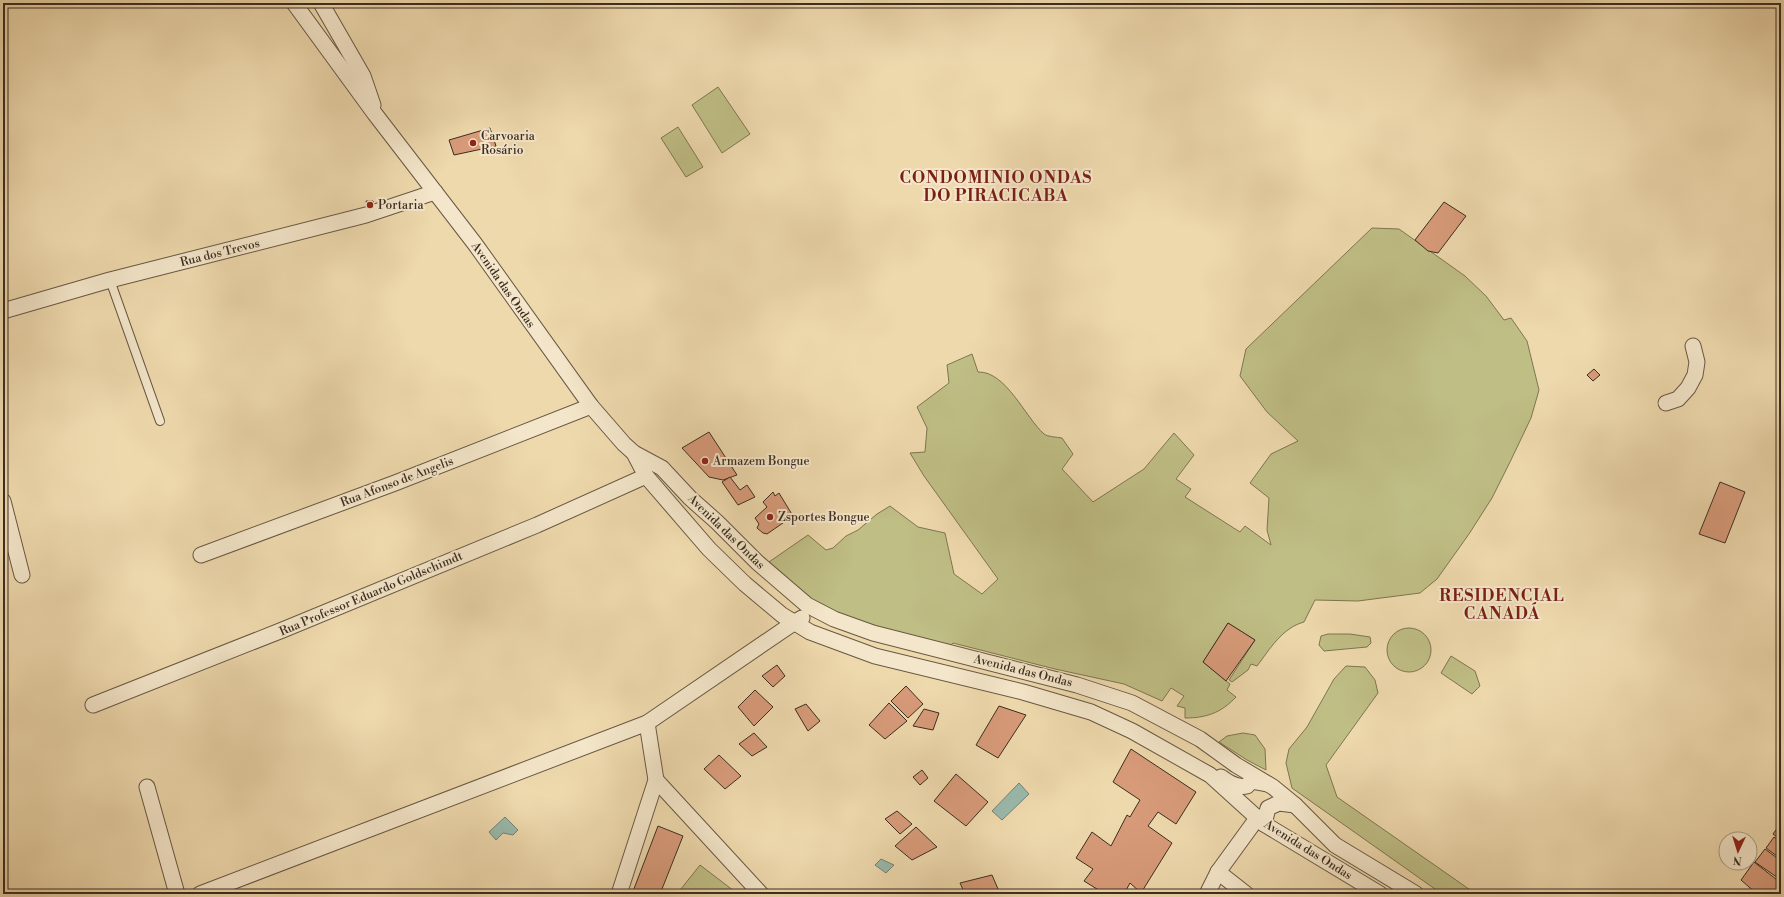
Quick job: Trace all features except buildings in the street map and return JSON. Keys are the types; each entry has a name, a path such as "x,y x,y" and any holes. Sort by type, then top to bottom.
{"street":[{"name":"Avenida das Ondas","path":"321,3 363,76 369,91 375,114"},
{"name":"Avenida das Ondas","path":"297,7 592,406 624,444 634,453 662,468 696,504 717,522 780,583 807,605 834,619 873,633 1077,685 1132,703 1200,739 1273,787 1295,805 1335,844 1416,894"},
{"path":"297,7 313,18 348,65 363,76"},
{"name":"Rua dos Trevos","path":"3,311 110,280 366,215 435,192"},
{"path":"1666,403 1678,399 1688,388 1695,375 1697,362 1693,346"},
{"name":"Rua Afonso de Angelis","path":"201,555 395,483 592,406"},
{"name":"Avenida das Ondas","path":"634,453 646,476 709,549 745,584 782,615 810,632 833,642 875,656 1022,692 1091,712 1132,731 1210,775 1261,821 1380,894"},
{"name":"Rua Professor Eduardo Goldschimdt","path":"94,705 345,605 537,525 646,476"},
{"path":"3,501 22,575"},
{"path":"681,515 696,504"},
{"path":"698,535 717,522"},
{"path":"200,894 647,723 795,622 818,611"},
{"path":"619,894 656,780 647,723"},
{"path":"1192,765 1219,775 1235,786 1241,788 1247,786 1251,781 1261,782 1273,787"},
{"path":"656,780 761,894"},
{"path":"147,786 177,894"},
{"path":"1207,894 1218,872 1261,821 1268,808 1278,803 1295,805"},
{"path":"1218,872 1246,894"}],"lane":[{"path":"110,280 160,421"}],"shaded area":[{"path":"718,87 750,134 722,153 692,105"},
{"path":"678,127 703,167 686,177 661,138"},
{"path":"1372,228 1399,229 1465,276 1486,296 1504,320 1511,318 1527,341 1539,390 1531,418 1492,498 1437,579 1420,593 1358,601 1315,600 1304,622 1289,629 1283,634 1257,666 1251,664 1248,670 1232,682 1229,680 1255,640 1228,623 1203,662 1230,684 1227,690 1236,697 1219,711 1206,716 1185,718 1185,708 1177,706 1184,696 1171,688 1162,701 1124,684 1055,669 953,643 948,648 844,616 812,601 766,564 808,535 826,550 833,548 846,536 858,530 877,514 890,506 918,527 945,533 954,574 982,594 998,579 924,476 910,453 925,452 927,428 917,407 949,383 947,365 972,354 978,372 988,374 997,379 1006,387 1044,434 1062,438 1073,454 1062,469 1093,502 1144,469 1174,433 1194,455 1176,479 1191,489 1185,497 1240,532 1245,526 1271,545 1267,530 1269,498 1250,483 1271,454 1298,441 1267,412 1240,376 1246,349"},
{"path":"1405,628 1413,628 1425,634 1431,646 1431,654 1425,666 1413,672 1405,672 1393,666 1387,654 1387,646 1393,634"},
{"path":"1328,634 1350,634 1370,637 1371,643 1367,647 1324,651 1319,645 1321,636"},
{"path":"1451,656 1475,671 1480,686 1472,694 1441,673"},
{"path":"1346,666 1365,667 1375,680 1378,693 1326,765 1337,797 1476,894 1442,894 1292,788 1286,763 1289,749 1307,727 1334,679"},
{"path":"1243,733 1255,735 1265,749 1266,770 1219,742 1227,736"},
{"path":"1019,783 1029,794 1002,820 992,811"},
{"path":"505,817 518,830 513,835 503,833 496,840 489,832"},
{"path":"881,859 894,865 886,873 875,865"},
{"path":"700,865 738,894 677,894"}],"place":[{"name":"Carvoaria Rosário","path":"473,143"},
{"name":"Portaria","path":"370,205"},
{"name":"Armazem Bongue","path":"705,461"},
{"name":"Zsportes Bongue","path":"770,517"}],"district":[{"name":"CONDOMINIO ONDAS DO PIRACICABA","path":"996,187"},
{"name":"RESIDENCIAL CANADÁ","path":"1502,605"}]}
